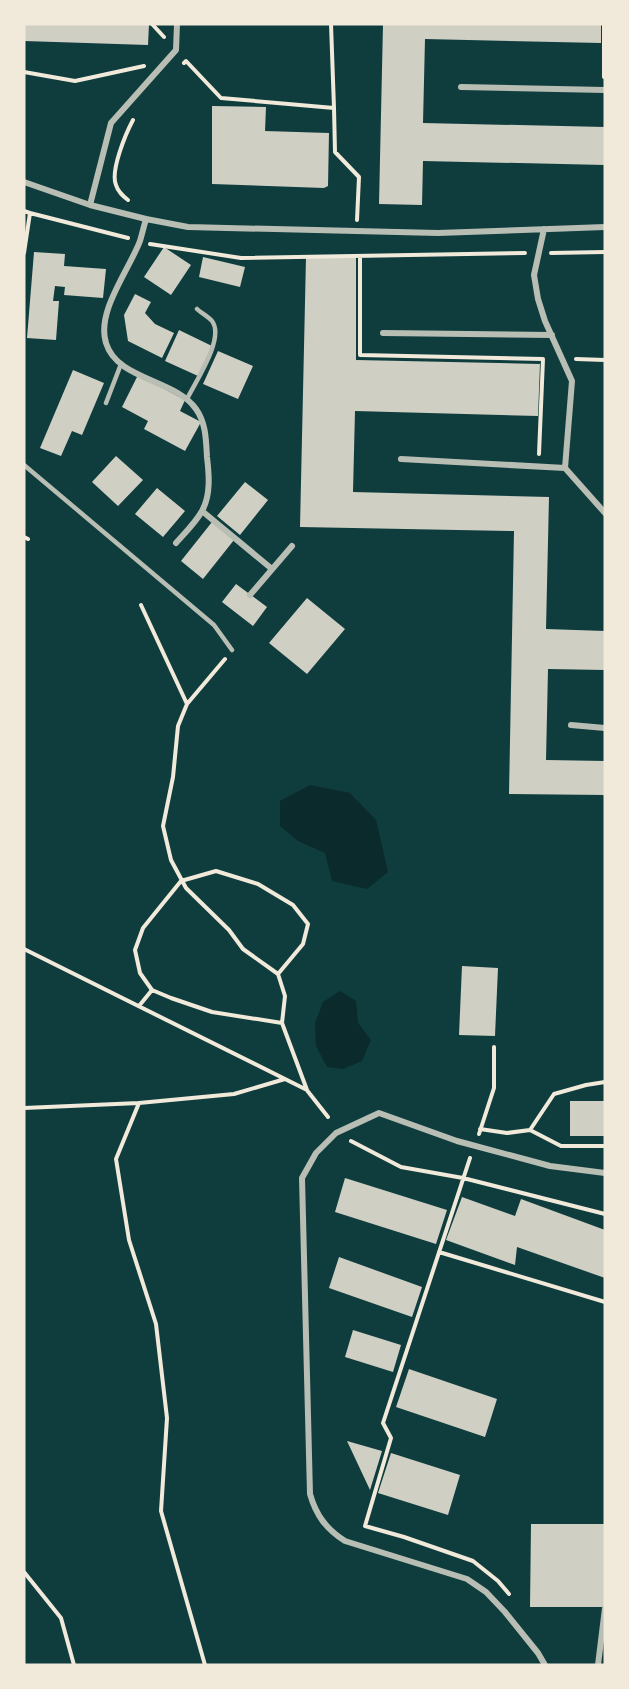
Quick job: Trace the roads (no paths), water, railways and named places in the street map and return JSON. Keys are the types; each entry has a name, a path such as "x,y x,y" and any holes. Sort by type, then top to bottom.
{"street":[{"path":"90,205 111,123 176,50 177,24"},
{"path":"461,87 604,90"},
{"path":"24,182 90,205 188,227 438,233 605,227"},
{"path":"146,219 140,241 111,301 105,322 105,341 111,355 121,364 187,399 196,409 203,423 208,490 202,511 176,543"},
{"path":"544,230 534,275 536,291 545,321 572,381 565,468 605,513"},
{"path":"383,333 552,335"},
{"path":"401,459 565,468"},
{"path":"202,511 272,569"},
{"path":"250,595 292,546"},
{"path":"571,725 605,728"},
{"path":"545,1665 505,1612 486,1592 467,1579 345,1541 332,1533 314,1508 310,1494 302,1178 316,1153 336,1133 379,1113 475,1145 550,1166 605,1173"},
{"path":"598,1665 605,1608"}],"lane":[{"path":"187,399 214,345 216,331 212,321 196,309"},
{"path":"106,403 121,364"},
{"path":"24,465 214,625 232,650"}],"water":[{"path":"310,785 350,793 376,820 388,872 367,889 332,881 325,853 298,841 280,826 280,801"},
{"path":"340,991 356,1001 358,1023 371,1040 362,1061 343,1069 327,1067 316,1046 315,1023 323,1002"}]}
